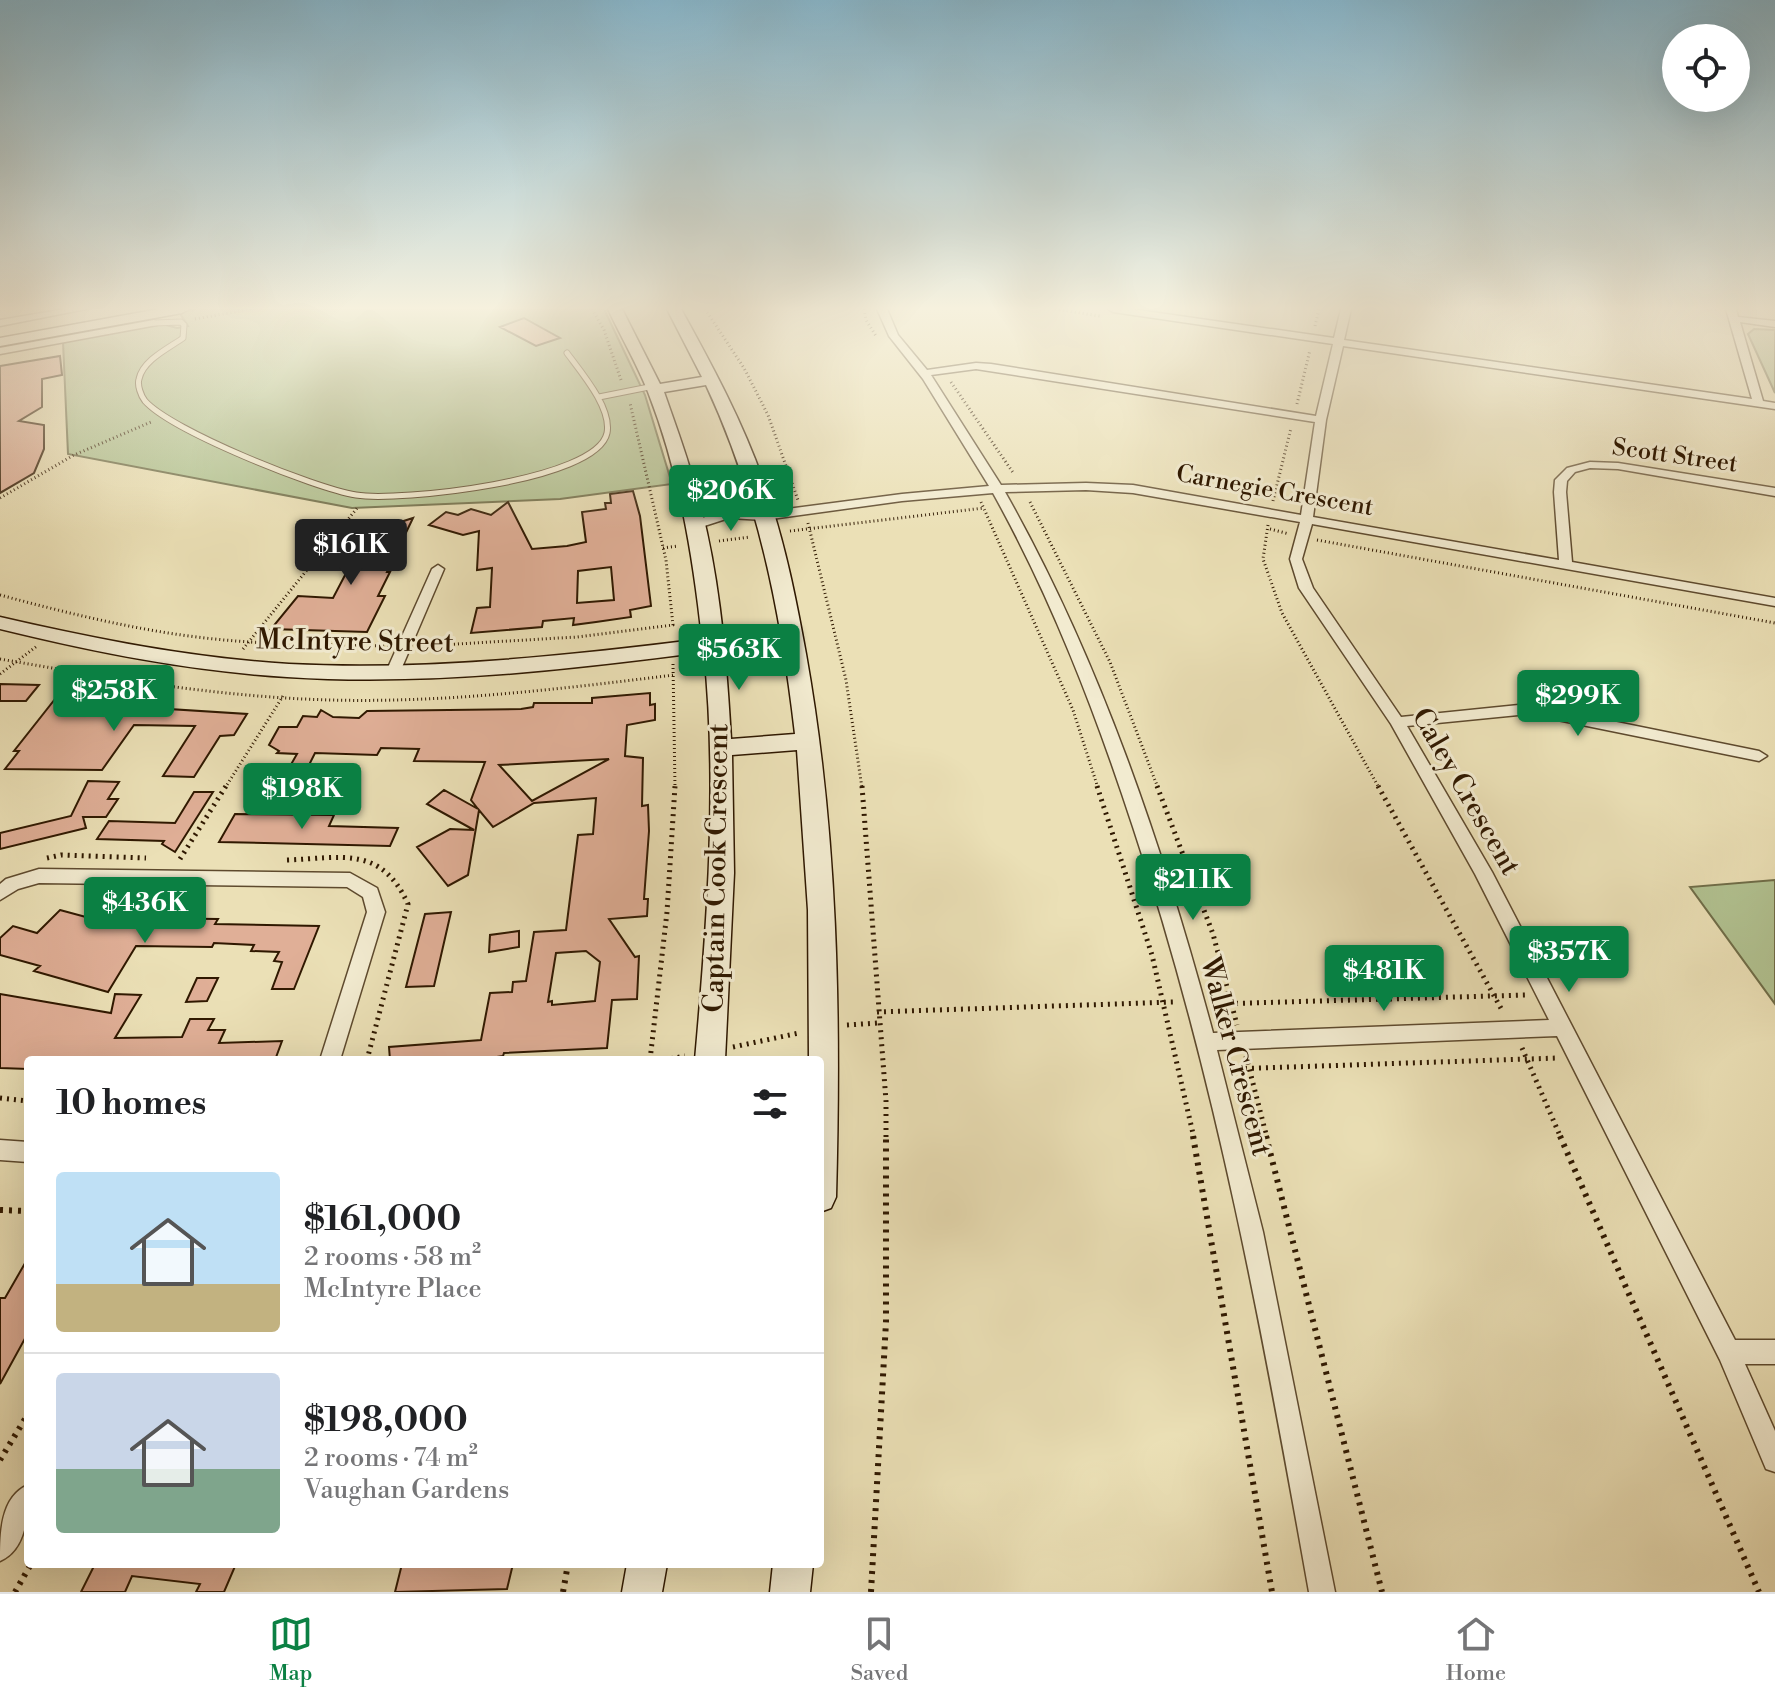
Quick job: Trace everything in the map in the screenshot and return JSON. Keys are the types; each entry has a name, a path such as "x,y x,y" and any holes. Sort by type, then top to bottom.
{"main road":[{"name":"Captain Cook Crescent","path":"653,383 683,464 713,644 720,742 720,900 710,1056"},
{"path":"654,386 673,383"},
{"path":"712,383 744,451 767,525 784,593 808,734 820,886 823,1056"},
{"path":"0,642 10,626"},
{"name":"McIntyre Street","path":"10,626 98,647 214,664 329,672 393,672 600,660 713,644"},
{"path":"720,742 808,734"},
{"path":"642,1592 646,1568"},
{"path":"790,1592 793,1568"}],"street":[{"name":"Walker Crescent","path":"931,383 996,487 1074,645 1135,807 1207,1042 1273,1334 1322,1592"},
{"path":"1094,383 1321,420"},
{"name":"Caley Crescent","path":"1329,383 1307,518 1296,559 1306,588 1397,722 1483,872 1728,1352 1775,1460"},
{"path":"1619,383 1775,406"},
{"path":"1752,383 1759,404"},
{"name":"Scott Street","path":"1566,563 1560,492 1561,480 1571,470 1590,465 1618,466 1775,492"},
{"name":"Carnegie Crescent","path":"697,534 712,527 755,522 767,525 802,510 996,487 1076,485 1133,489 1271,511 1775,602"},
{"path":"393,672 438,569"},
{"path":"1397,722 1528,709 1759,756"},
{"path":"0,893 12,884 39,876 350,880 371,893 376,912 331,1056"},
{"path":"1207,1042 1563,1028"},
{"path":"0,1150 24,1152"},
{"path":"1728,1352 1775,1352"},
{"path":"0,1548 24,1505"}],"lane":[{"path":"139,383 146,403 164,416 311,483 367,496 487,487 538,475 572,462 600,447 608,431 599,397 589,383"},
{"path":"599,397 654,386"}],"path":[{"path":"0,595 133,627 249,642 405,646 495,643 673,625 663,548 642,444 623,383"},
{"path":"752,383 768,415 810,529 846,680 866,813 877,1012 886,1101 886,1322 871,1592"},
{"path":"1302,383 1271,511 1263,559 1282,613 1528,1059 1759,1592"},
{"path":"0,498 74,455 164,416"},
{"path":"975,489 1073,710 1152,955 1188,1106 1272,1592"},
{"path":"249,642 367,496"},
{"path":"663,548 697,534 767,525 810,529 1044,503"},
{"path":"1268,529 1775,623"},
{"path":"0,674 50,636"},
{"path":"650,1056 671,889 677,732 672,650"},
{"path":"0,659 130,681 283,696 387,700 494,694 674,675"},
{"path":"180,859 283,696"},
{"path":"877,1012 1163,1001 1196,1004 1546,995"},
{"path":"710,1056 824,1027 878,1023"},
{"path":"1213,1069 1578,1058"},
{"path":"0,1098 24,1101"},
{"path":"0,1210 24,1211"},
{"path":"0,1460 24,1421"},
{"path":"15,1592 29,1568"},
{"path":"563,1592 567,1568"}],"green space":[{"path":"65,383 639,383 672,484 560,499 352,508 68,454"},
{"path":"1775,880 1775,1004 1690,887"}],"building":[{"path":"0,383 42,383 42,407 19,421 44,425 44,449 34,473 0,493"},
{"path":"633,491 640,516 651,606 630,610 631,617 573,625 574,618 543,621 542,627 471,633 477,608 490,607 492,568 477,570 479,531 463,535 429,525 446,512 458,515 471,509 491,515 508,502 532,549 567,546 586,542 582,512 606,509 605,503 611,503 610,494","holes":["611,567 614,600 577,603 578,571"]},
{"path":"413,518 387,572 390,572 378,596 385,596 367,632 271,629 298,596 333,598 353,560 335,552 340,547 360,535"},
{"path":"0,684 39,685 26,701 0,701"},
{"path":"650,693 650,705 655,704 655,720 627,725 625,756 643,758 642,806 648,805 649,831 644,899 648,899 647,916 609,919 635,957 639,956 637,999 612,1000 607,1048 504,1053 503,1056 390,1056 389,1047 481,1040 490,993 512,992 513,982 526,981 534,932 566,930 578,835 593,834 596,798 534,803 493,827 479,810 468,875 448,886 417,847 450,829 474,830 427,804 444,790 478,809 471,800 485,762 414,761 419,749 381,748 377,755 315,753 304,775 285,775 297,754 277,753 279,751 269,745 279,727 297,727 303,716 317,717 321,710 333,717 359,718 367,711 521,709 533,707 534,703 592,703 592,698","holes":["609,759 532,801 499,765","586,951 600,962 595,1001 552,1005 552,1001 548,1002 556,953"]},
{"path":"59,694 130,695 145,697 138,707 247,714 234,735 220,736 194,777 163,776 195,726 134,725 102,770 5,769 19,751 14,751"},
{"path":"88,781 119,782 108,799 118,799 106,817 83,817 86,828 0,849 0,833 71,816"},
{"path":"194,792 213,792 175,852 162,844 164,841 97,839 109,821 175,823"},
{"path":"235,814 334,815 329,826 398,828 390,846 219,842"},
{"path":"60,910 108,923 133,922 135,918 218,919 215,924 319,926 294,989 272,989 282,962 274,961 279,952 251,951 254,945 214,943 212,947 136,946 108,992 34,971 40,966 0,955 0,938 13,926 37,933"},
{"path":"451,912 434,986 406,987 425,914"},
{"path":"519,931 519,947 489,952 490,935"},
{"path":"197,978 218,978 207,1001 186,1002"},
{"path":"0,994 111,1013 115,994 141,995 115,1038 182,1037 190,1019 214,1019 208,1030 225,1030 219,1043 282,1041 276,1056 24,1056 24,1069 0,1068"},
{"path":"24,1265 24,1340 0,1384 0,1298 5,1298"},
{"path":"93,1568 234,1568 224,1592 196,1592 200,1584 132,1576 125,1592 81,1592"},
{"path":"401,1568 512,1568 507,1589 395,1592"}]}
